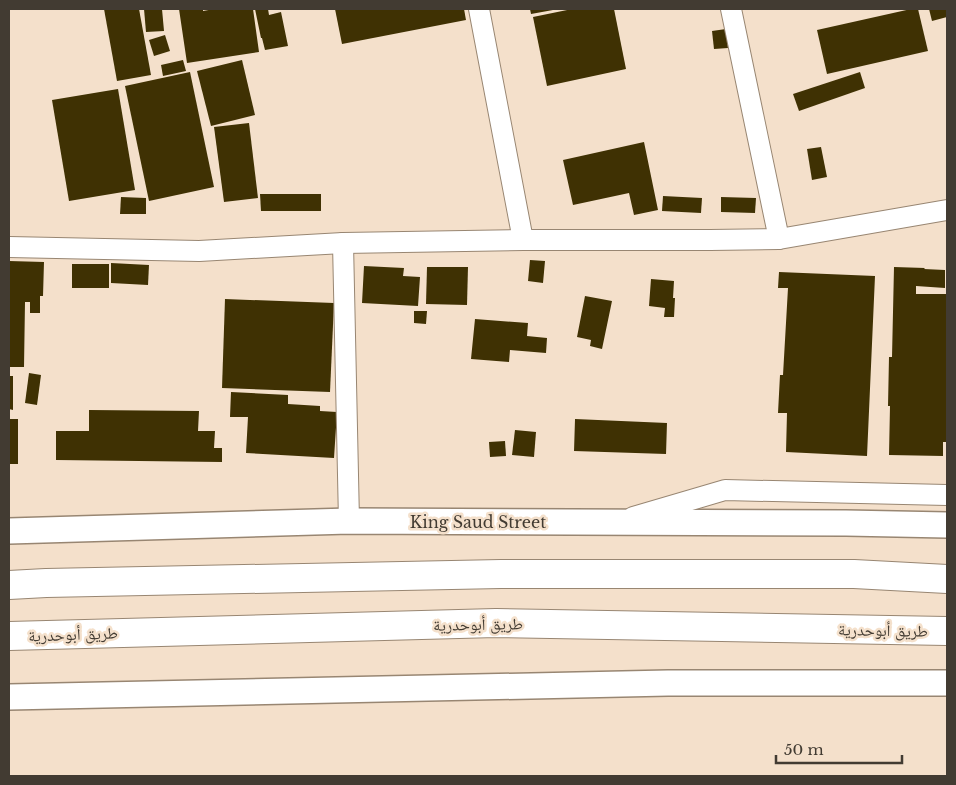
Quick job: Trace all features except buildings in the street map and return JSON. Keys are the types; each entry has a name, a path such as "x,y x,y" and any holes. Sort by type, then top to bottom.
{"highway":[{"path":"9,585 501,574 854,574 947,579"},
{"name":"طريق أبوحدرية","path":"9,636 496,623 947,631"}],"main road":[{"name":"King Saud Street","path":"9,531 349,521 947,525"},
{"path":"9,697 668,683 947,682"}],"street":[{"path":"479,9 524,240"},
{"path":"731,9 780,239"},
{"path":"9,247 199,251 343,243 780,239 947,210"},
{"path":"343,243 349,521"},
{"path":"617,522 725,490 947,496"}]}
